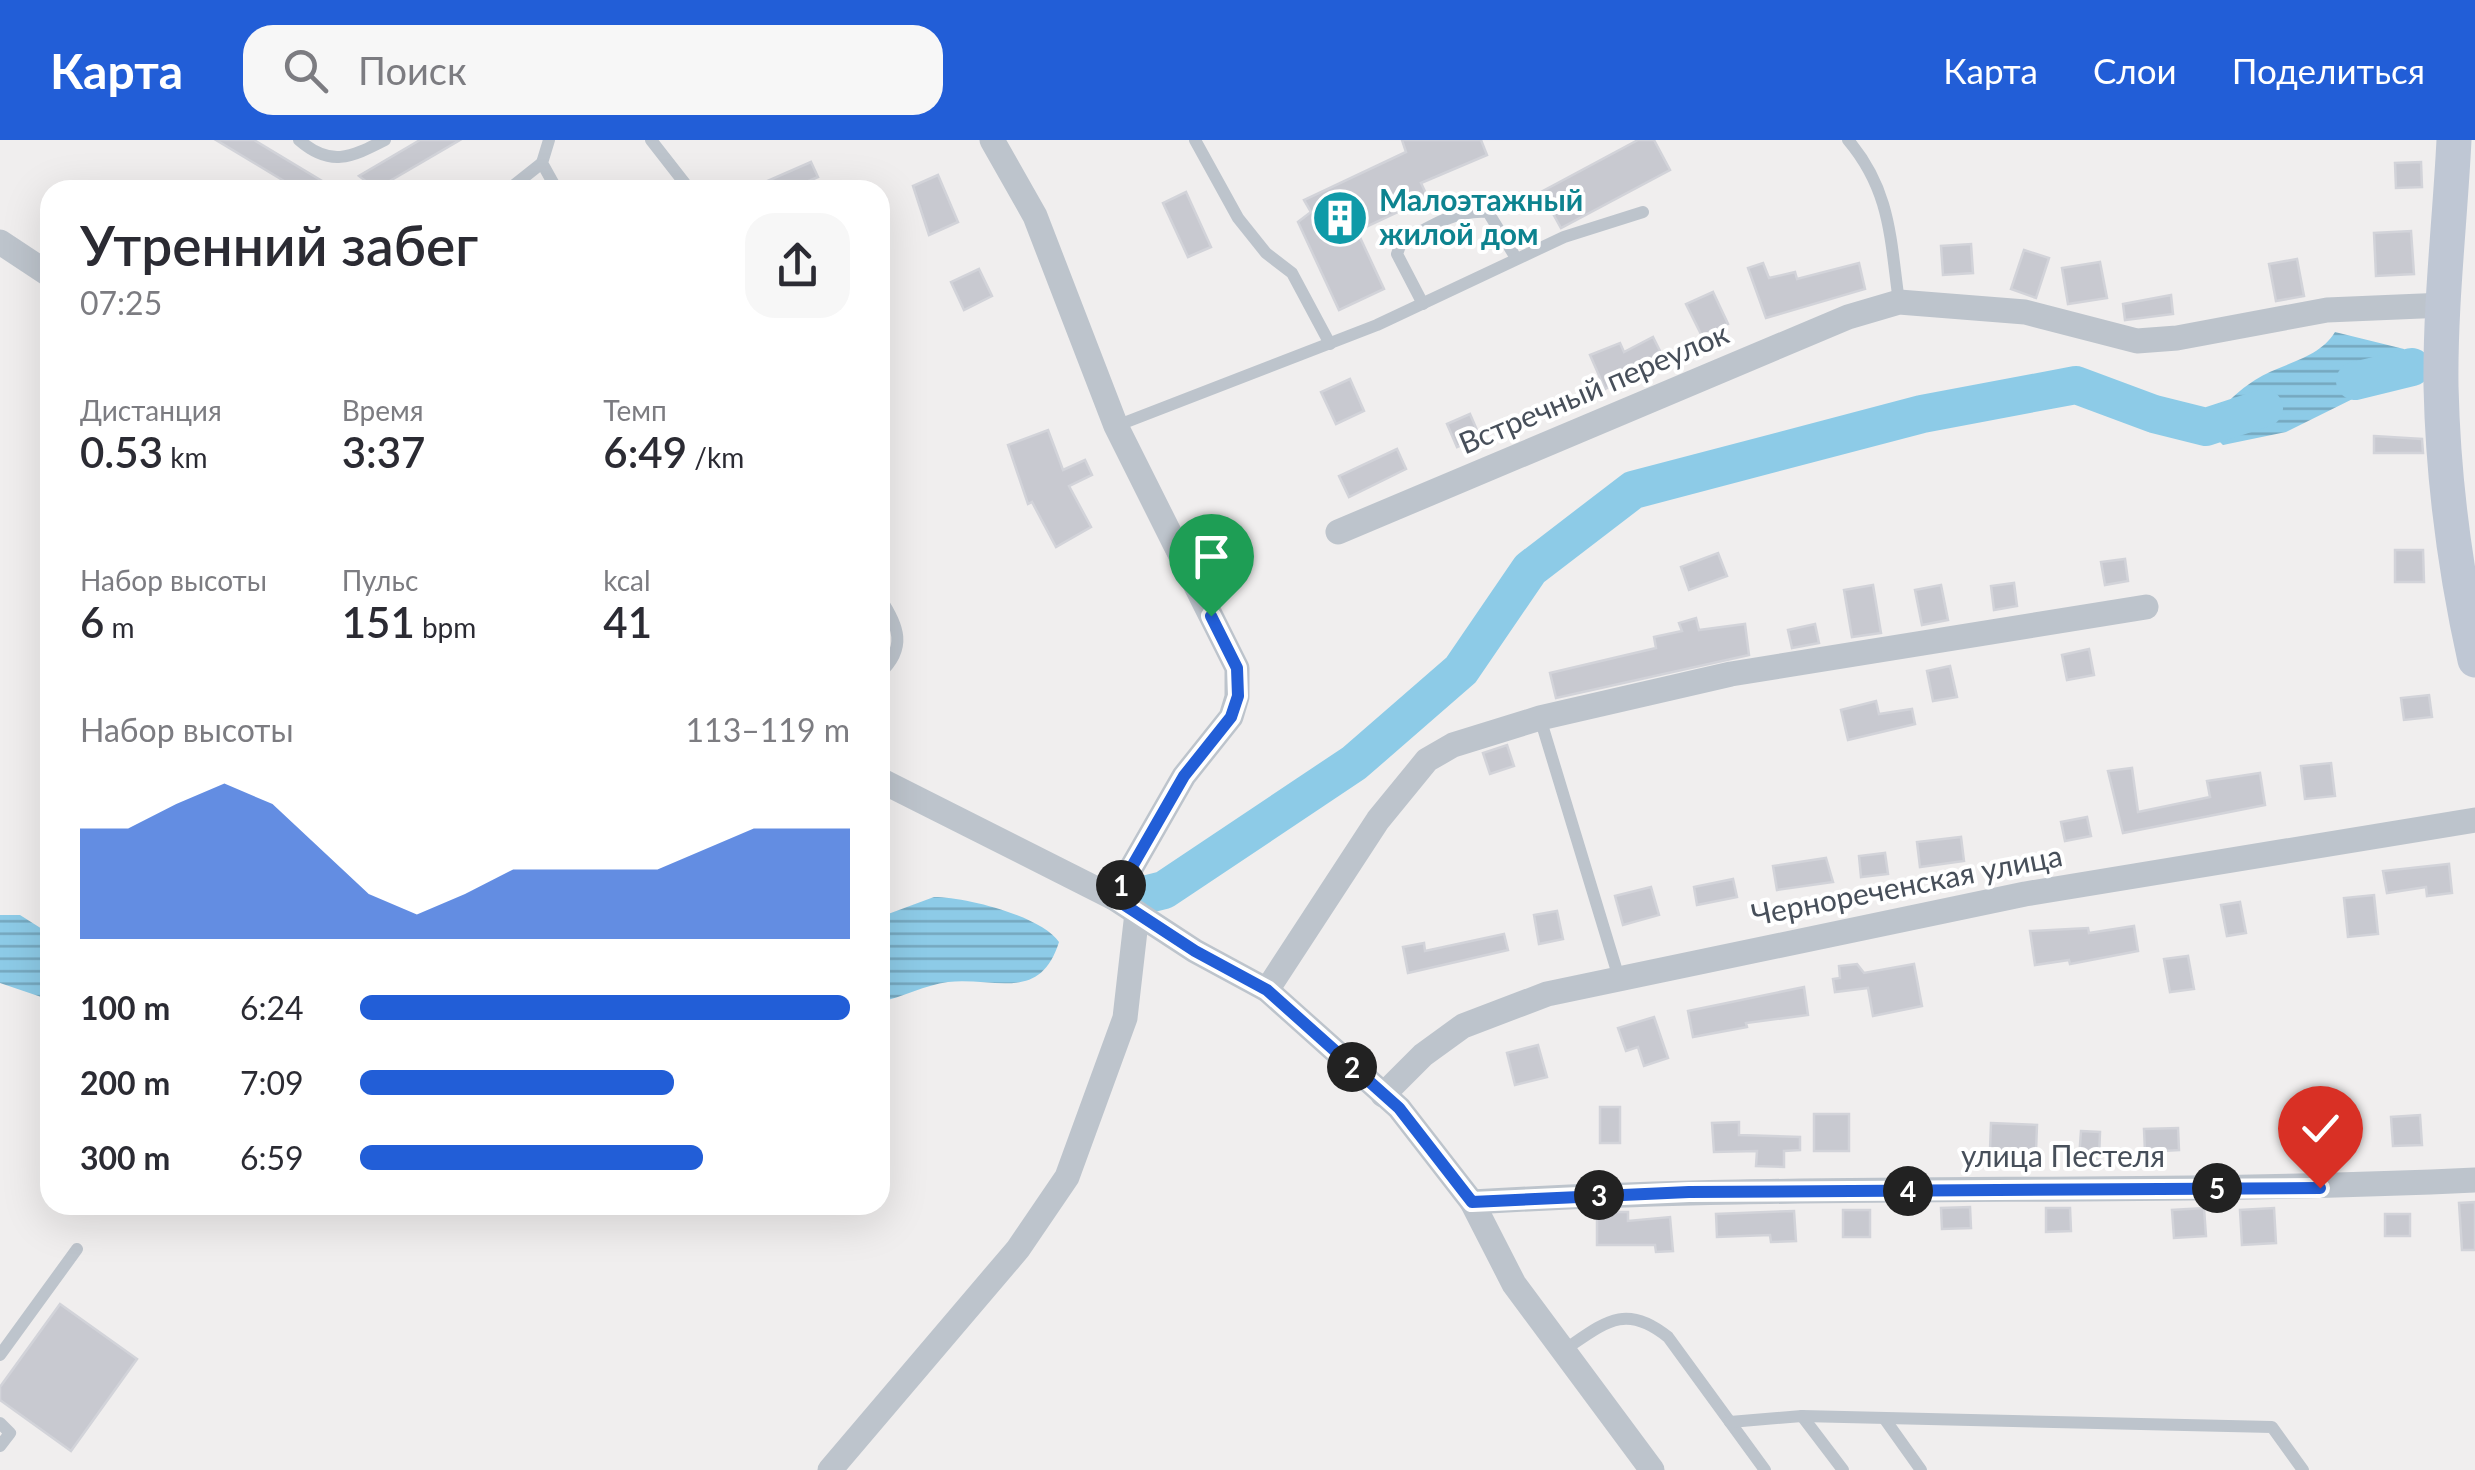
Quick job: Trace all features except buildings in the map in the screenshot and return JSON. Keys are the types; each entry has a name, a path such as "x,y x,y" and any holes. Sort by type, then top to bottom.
{"street":[{"path":"992,140 1035,216 1116,426 1237,668 1238,696 1231,717 1184,776 1114,898"},
{"path":"2454,140 2441,385 2448,491 2475,660"},
{"path":"0,242 40,268"},
{"path":"1887,305 2025,312 2138,341 2327,310 2445,306"},
{"name":"Встречный переулок","path":"1338,532 1887,305"},
{"path":"1267,990 1378,820 1427,760 1480,735 1732,674 2146,607"},
{"path":"890,785 1114,898 1267,990 1399,1108 1472,1202 1514,1284 1652,1470"},
{"name":"Чернореченская улица","path":"1383,1095 1423,1056 1464,1026 1547,994 2025,894 2475,820"},
{"path":"830,1470 1018,1249 1067,1176 1125,1018 1136,913"},
{"name":"улица Пестеля","path":"1472,1202 1689,1192 2320,1188 2475,1180"}],"lane":[{"path":"298,140 314,153 338,160 384,140"},
{"path":"521,180 542,163 548,140"},
{"path":"651,140 682,180"},
{"path":"1195,140 1238,218 1266,254 1292,274 1330,344"},
{"path":"1848,140 1872,168 1887,213 1887,305"},
{"path":"542,163 551,180"},
{"path":"1422,304 1398,254 1401,244 1436,224 1472,210 1488,212 1516,258"},
{"path":"1116,426 1330,344 1516,258 1643,212"},
{"path":"890,615 899,631 895,660 890,664"},
{"path":"1540,718 1619,978"},
{"path":"0,1354 77,1249"},
{"path":"1564,1350 1612,1320 1627,1316 1648,1321 1668,1336 1765,1470"},
{"path":"1730,1422 1802,1416 2272,1427 2302,1470"},
{"path":"1802,1416 1843,1470"},
{"path":"1884,1418 1921,1470"},
{"path":"0,1423 10,1433 0,1446"}],"water":[{"path":"2335,332 2404,349 2407,364 2397,377 2286,432 2223,445 2217,439 2214,417 2233,397 2265,374 2319,349"},
{"path":"934,897 964,900 1020,916 1059,942 1051,961 1028,980 948,982 890,999 890,913"},
{"path":"0,915 20,915 40,928 40,997 0,983"}],"waterway":[{"path":"2355,381 2412,367"},
{"path":"1148,894 1164,890 1354,763 1461,670 1530,569 1633,490 1922,414 2076,385 2154,414 2206,427 2264,408"}],"place":[{"name":"Малоэтажный жилой дом","path":"1340,218"}],"route":[{"path":"1211,616 1237,668 1238,696 1231,717 1184,776 1114,898 1195,951 1267,990 1399,1108 1472,1202 1689,1192 2320,1188"}]}
